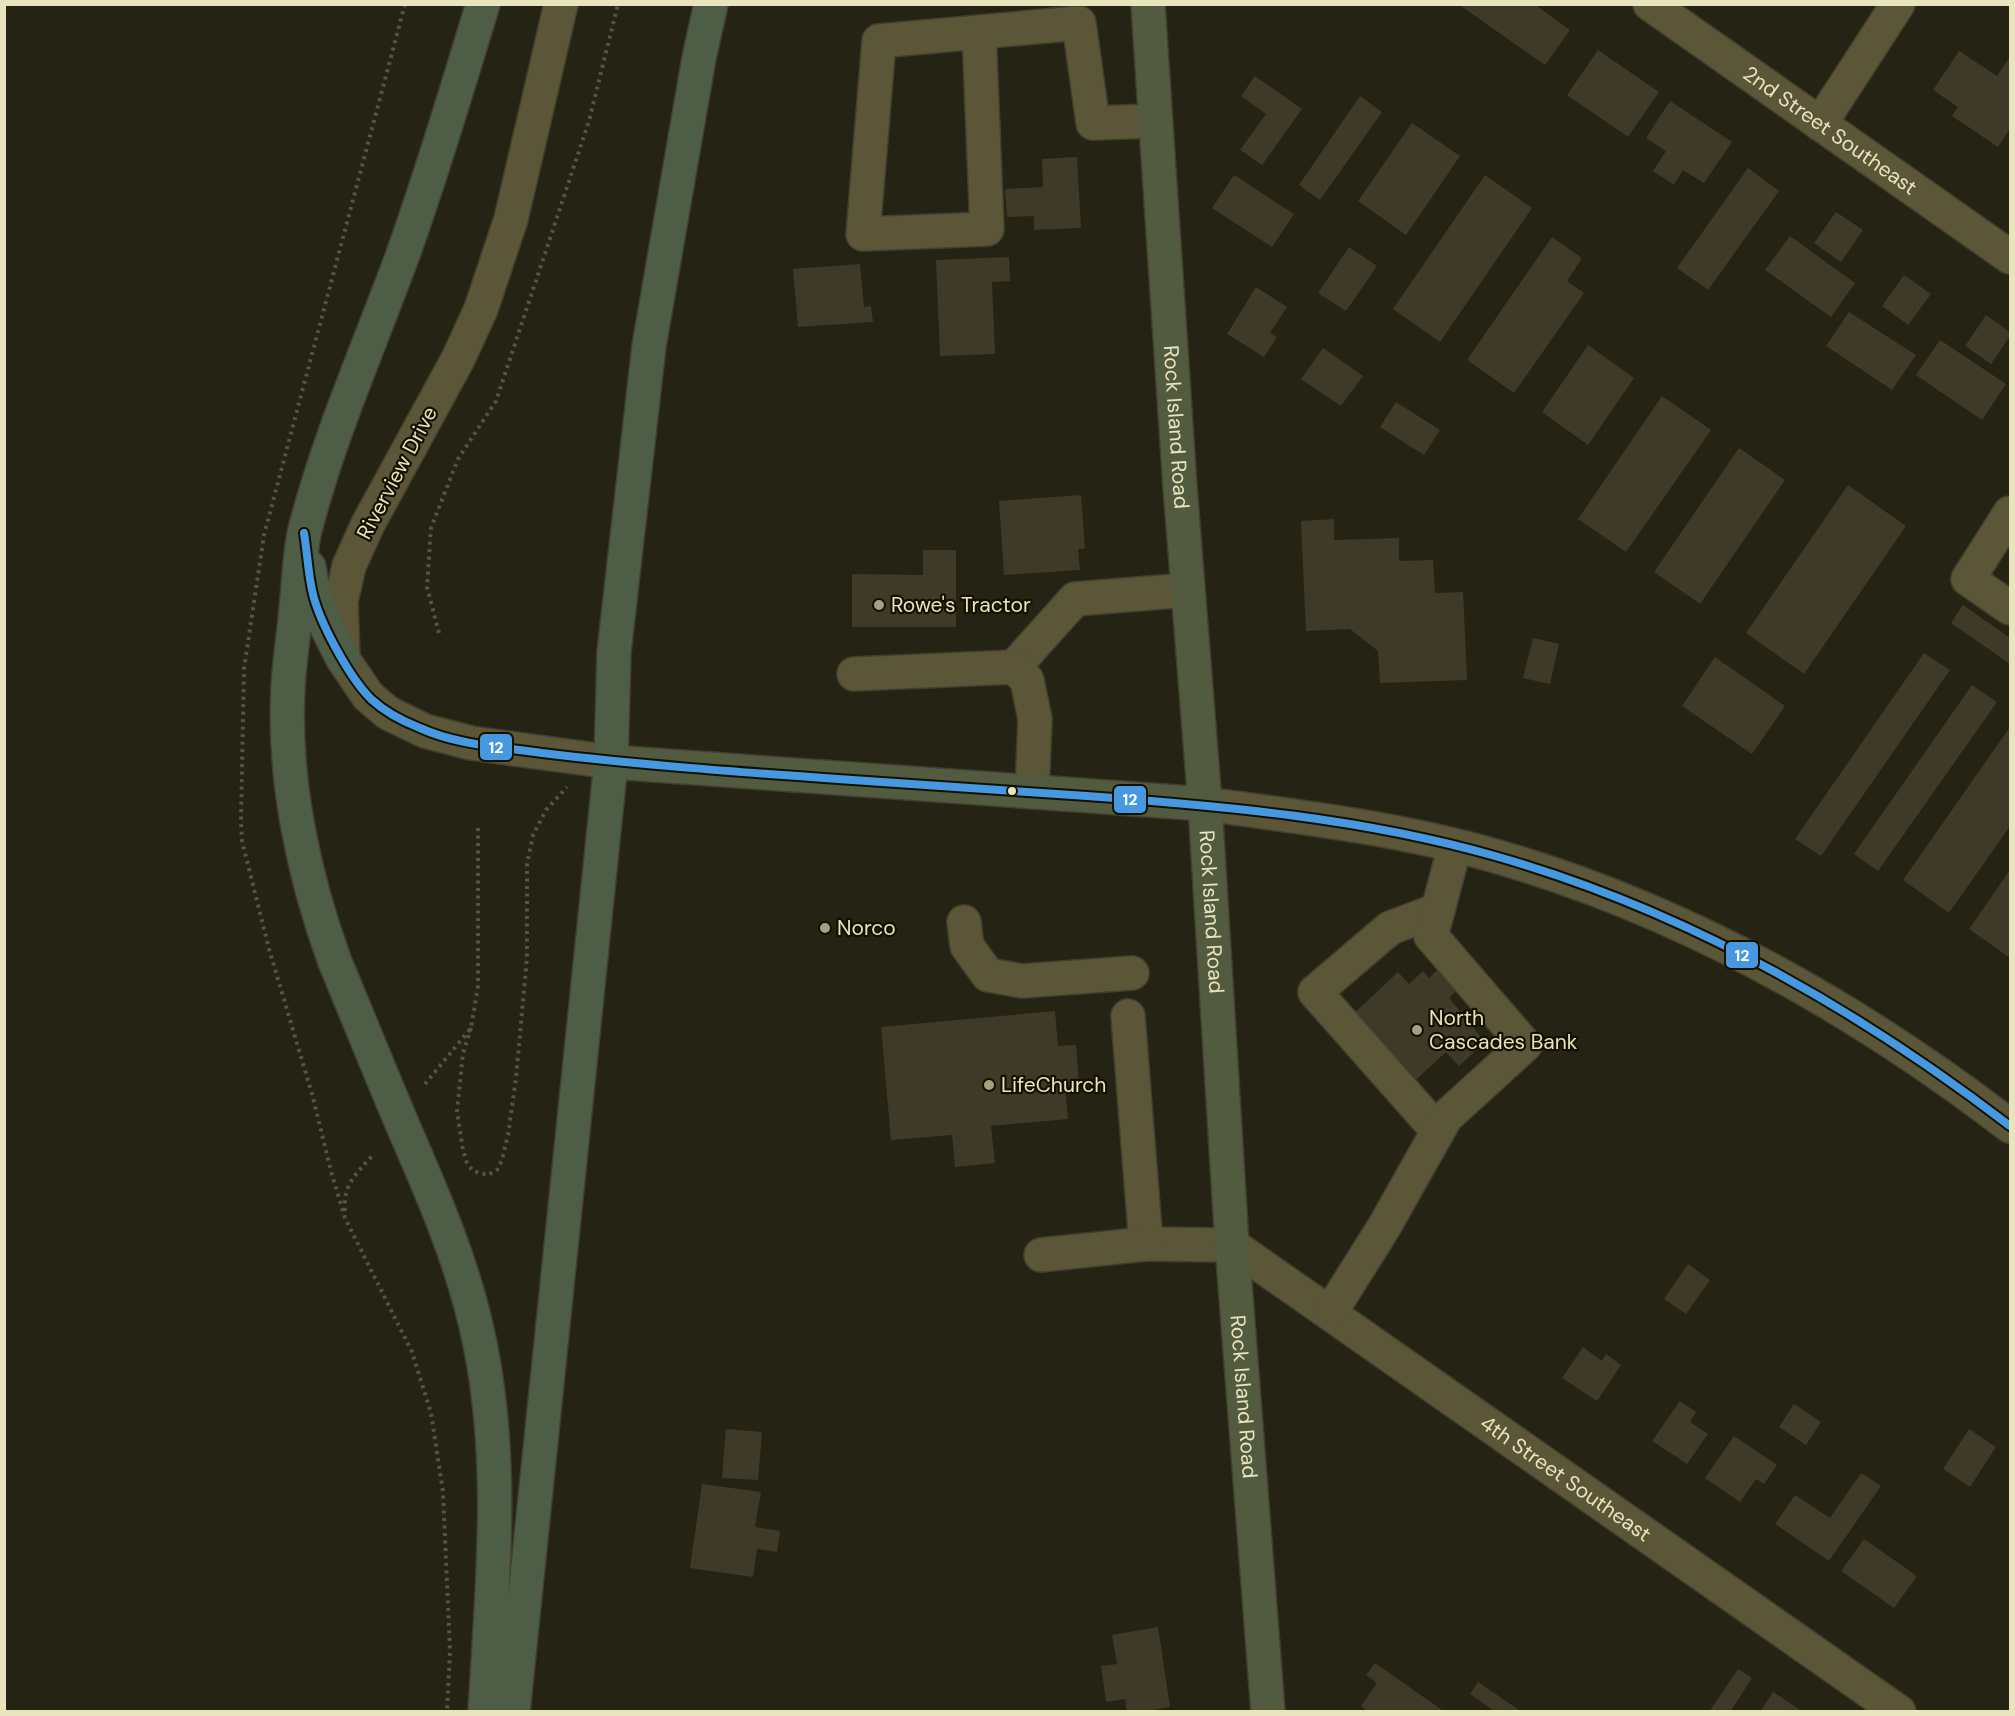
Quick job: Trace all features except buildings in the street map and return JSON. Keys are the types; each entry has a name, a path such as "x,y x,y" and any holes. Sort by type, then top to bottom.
{"highway":[{"path":"483,4 423,199 327,453 304,533 288,698 289,756 300,838 316,903 331,951 456,1257 474,1315 485,1373 496,1496 485,1712"},
{"path":"513,1712 611,762 614,652 627,529 649,346 699,58 711,4"},
{"path":"304,533 312,591 321,618 343,659"}],"main road":[{"name":"Rock Island Road","path":"1148,4 1205,804 1232,1245 1268,1712"},
{"path":"611,762 1205,804"}],"street":[{"name":"Riverview Drive","path":"343,659 341,602 349,566 368,524 458,359 484,300 511,219 561,4"},
{"name":"2nd Street Southeast","path":"1650,4 2010,256"},
{"path":"1820,124 1898,4"},
{"path":"979,32 987,229 863,234 879,41 979,32 1018,17 1079,23 1093,123 1155,121"},
{"path":"2010,513 1968,579 2010,608"},
{"path":"854,674 1014,667 1075,599 1188,590"},
{"path":"343,659 368,696 388,713 425,731 471,743 611,762"},
{"path":"1014,667 1027,680 1035,719 1032,792"},
{"path":"1205,804 1362,827 1455,846 1538,869 1616,897 1729,948 1819,997 1883,1036 2010,1126"},
{"path":"1330,1313 1383,1227 1446,1117 1525,1045 1431,936 1455,846"},
{"path":"1438,910 1390,928 1315,992 1438,1131"},
{"path":"964,922 967,946 987,975 1022,981 1132,973"},
{"path":"1128,1016 1146,1244"},
{"path":"1041,1255 1146,1244 1232,1245"},
{"name":"4th Street Southeast","path":"1232,1245 1899,1712"}],"path":[{"path":"439,633 427,587 431,528 458,459 496,401 589,121 618,4"},
{"path":"478,825 478,986 464,1053 458,1111 467,1163 473,1171 488,1175 497,1170 502,1160 516,1078 527,957 527,864 533,834 546,810 572,782 611,762"},
{"path":"425,1084 471,1028"},
{"path":"373,1155 350,1180 344,1200 345,1218 412,1352 431,1413 443,1492 450,1650 447,1712"}],"transit line":[{"name":"12","path":"304,533 315,602 328,632 353,677 371,699 382,708 434,734 495,747 653,765 1241,809 1344,823 1445,843 1565,878 1633,904 1700,934 1765,967 1891,1041 2010,1126"}],"place":[{"name":"Rowe's Tractor","path":"879,605"},
{"name":"Norco","path":"825,928"},
{"name":"North Cascades Bank","path":"1417,1030"},
{"name":"LifeChurch","path":"989,1085"}]}
